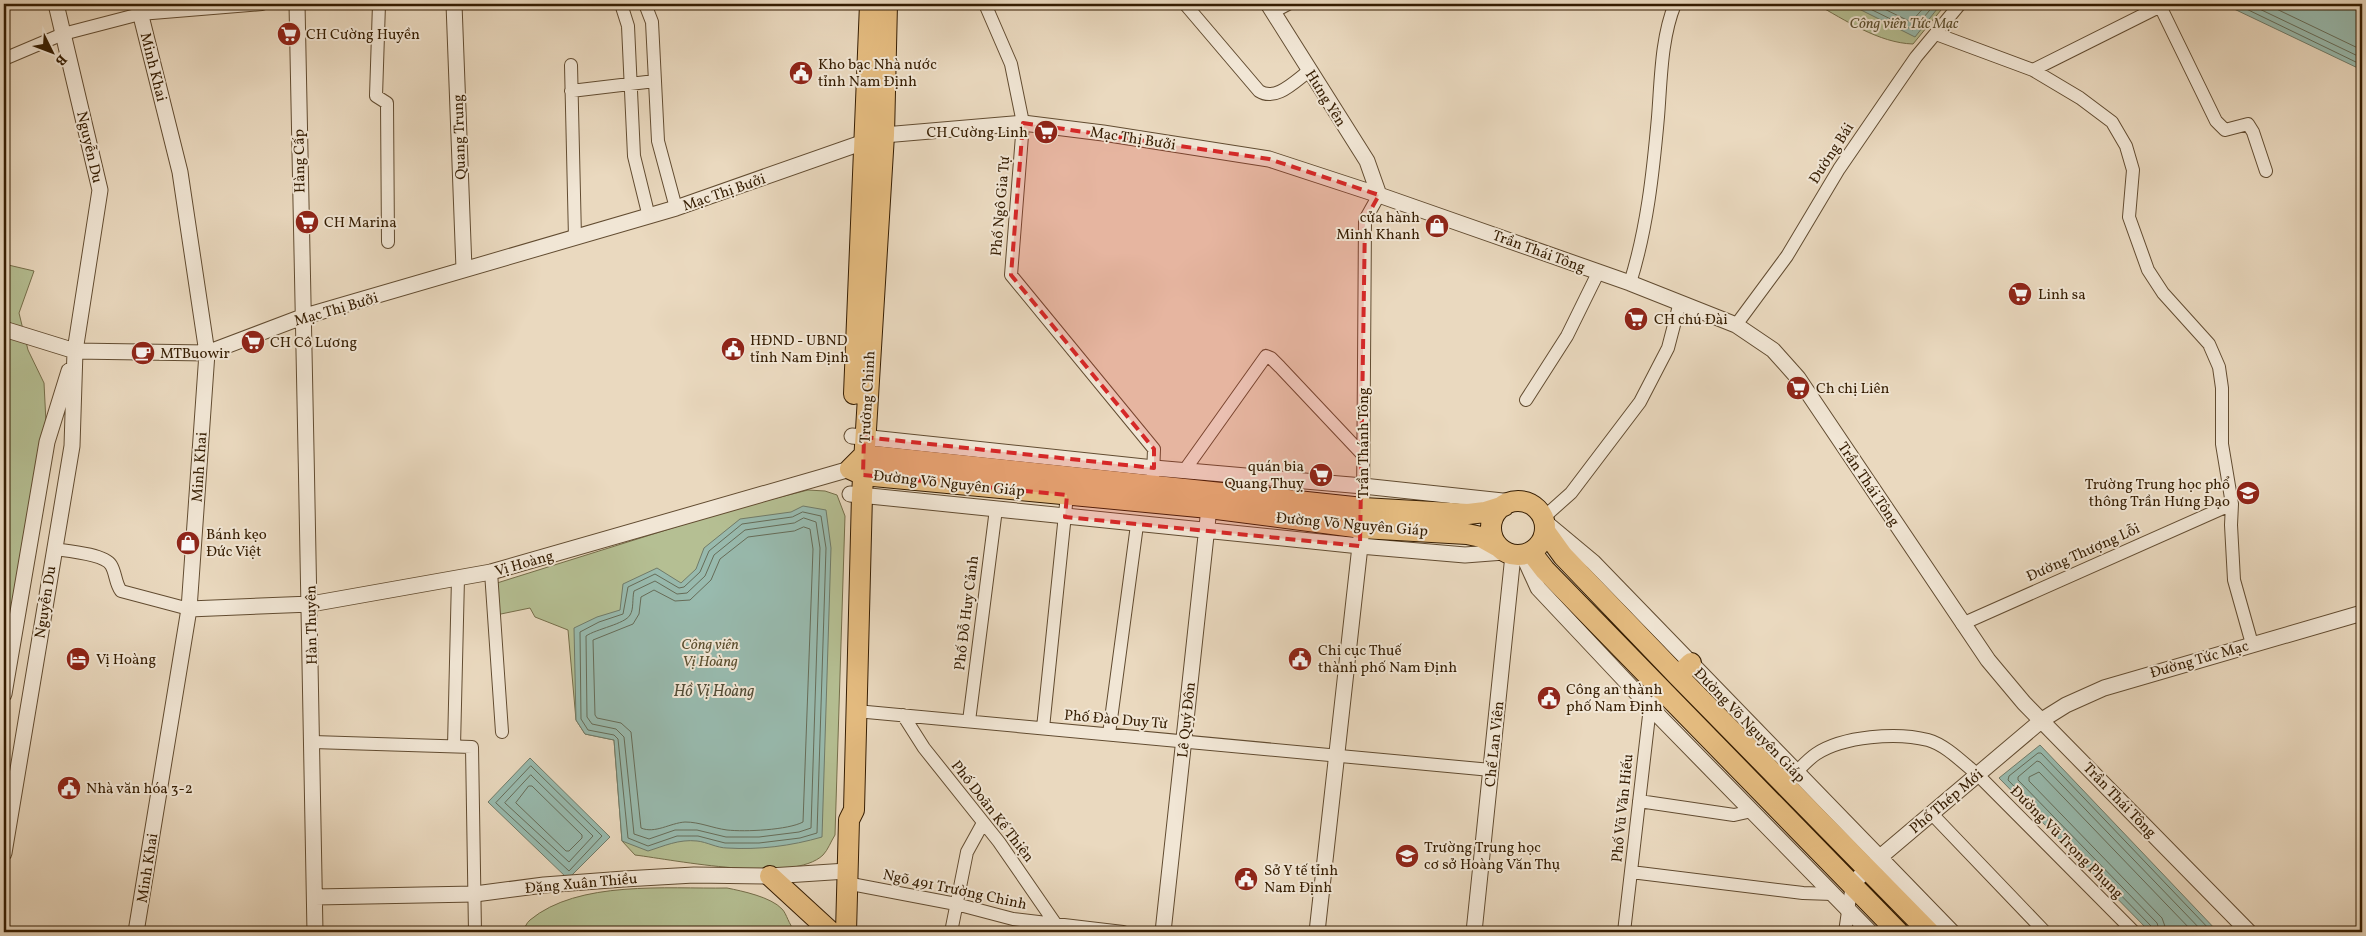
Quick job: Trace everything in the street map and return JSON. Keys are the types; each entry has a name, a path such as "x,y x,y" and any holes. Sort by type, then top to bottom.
{"main road":[{"name":"Trường Chinh","path":"859,454 863,144 870,4"},
{"name":"Trường Chinh","path":"849,820 845,811 856,494 884,135 888,4"},
{"name":"Đường Võ Nguyên Giáp","path":"859,454 1153,477 1363,508 1468,514 1485,512 1508,504"},
{"name":"Đường Võ Nguyên Giáp","path":"859,454 1068,495 1209,508 1361,537 1467,534 1482,537 1514,552 1545,570 1898,932"},
{"name":"Trường Chinh","path":"846,932 849,820 854,810 856,494"},
{"path":"1529,503 1536,508 1545,524 1538,547 1514,552 1491,528 1493,520 1508,504 1529,503"},
{"name":"Đường Võ Nguyên Giáp","path":"1545,524 1563,556 1684,670 1790,778 1872,863 1928,932"},
{"path":"770,876 831,932"}],"street":[{"name":"Nguyễn Du","path":"4,853 72,446 75,351 100,190 56,4"},
{"path":"4,58 63,34 139,9 262,4"},
{"name":"Hàng Cấp","path":"297,4 302,317"},
{"path":"379,4 376,96 387,103 388,242"},
{"name":"Quang Trung","path":"454,4 464,269"},
{"path":"620,4 628,26 634,156 649,217"},
{"path":"645,4 652,22 658,141 676,208"},
{"name":"Phố Ngô Gia Tự","path":"984,4 1011,64 1023,123 1011,275 1154,449 1153,477"},
{"path":"1185,4 1259,91 1264,94 1274,95 1309,71"},
{"path":"1271,8 1288,4"},
{"path":"1630,283 1646,217 1654,158 1663,62 1670,17 1675,4"},
{"name":"Đường Bái","path":"1736,325 1787,256 1839,169 1886,99 1916,57 1960,4"},
{"path":"2033,70 2162,5 2216,121 2225,130 2248,124 2253,132 2266,171"},
{"name":"Hưng Yên","path":"1271,8 1366,161 1379,195"},
{"name":"Minh Khai","path":"136,932 189,608 207,353 180,172 139,9"},
{"path":"1936,34 2033,70 2080,98 2112,122 2126,146 2134,170 2130,217 2148,270 2163,293 2209,344 2219,367 2222,388 2222,444 2232,504 2231,525 2234,580 2252,644"},
{"path":"571,65 575,238"},
{"path":"571,91 656,81"},
{"name":"Mạc Thị Bưởi","path":"4,329 75,351 207,353 302,317 649,217 863,144 884,135 1023,123 1103,133 1268,159 1379,195"},
{"name":"Trần Thái Tông","path":"1379,195 1680,302 1736,325 1773,350 1798,378 1988,660 2042,720 2249,932"},
{"name":"Trần Thánh Tông","path":"1317,932 1363,508 1365,220 1379,195"},
{"path":"1526,400 1567,336 1598,272"},
{"path":"1545,524 1640,402 1668,348 1680,302"},
{"name":"Hàn Thuyên","path":"302,317 311,604 315,932"},
{"name":"Nguyễn Du","path":"4,694 48,442 75,351"},
{"path":"1184,471 1266,356 1271,358 1280,367 1363,455"},
{"name":"Vị Hoàng","path":"189,608 311,604 491,572 859,454"},
{"name":"Đường Võ Nguyên Giáp","path":"1153,477 1184,471 1363,486 1508,504"},
{"name":"Đường Võ Nguyên Giáp","path":"856,494 1207,531 1361,537"},
{"path":"1043,728 1068,495"},
{"name":"Đường Thượng Lỗi","path":"1962,624 2232,504"},
{"name":"Lê Quý Đôn","path":"1163,932 1209,508"},
{"name":"Phố Đỗ Huy Cảnh","path":"969,721 996,509"},
{"path":"1109,734 1137,525"},
{"path":"54,549 103,558 111,564 120,592 189,608"},
{"path":"1514,552 1538,588 1650,707 1870,932"},
{"name":"Chế Lan Viên","path":"1474,932 1514,552"},
{"path":"491,572 502,732"},
{"path":"454,746 458,578"},
{"name":"Đường Tức Mạc","path":"2042,720 2066,705 2104,688 2362,613"},
{"path":"1650,707 1665,693"},
{"name":"Phố Vũ Văn Hiếu","path":"1624,932 1650,707"},
{"name":"Phố Đào Duy Từ","path":"856,711 1491,770"},
{"name":"Phố Doãn Kế Thiện","path":"903,715 924,748 983,823 1057,926"},
{"name":"Phố Thép Mới","path":"1852,884 1872,863 2042,720"},
{"name":"Đường Vũ Trọng Phụng","path":"1790,778 1817,754 1846,741 1878,737 1906,737 1929,740 1955,756 1978,775 2134,932"},
{"path":"313,742 472,747 475,932"},
{"path":"1639,801 1734,815 1752,811"},
{"path":"1931,813 2045,932"},
{"path":"951,932 967,852 983,823"},
{"name":"Đường Võ Nguyên Giáp","path":"1872,863 1952,932"},
{"path":"1631,872 1803,894 1833,894"},
{"name":"Đặng Xuân Thiều","path":"315,898 474,894 544,885 624,878 694,875 847,877"},
{"name":"Ngõ 491 Trường Chinh","path":"847,877 1012,919 1057,926 1123,932"},
{"path":"1845,932 1852,884"},
{"path":"1010,932 1012,919"}],"highlighted area":[{"path":"1023,123 1269,159 1379,195 1365,220 1360,546 1065,517 1067,495 863,475 864,437 1154,468 1154,449 1011,275"}],"green space":[{"name":"Công viên Tức Mạc","path":"1816,4 1946,4 1913,44 1900,43 1875,35"},
{"path":"4,264 34,271 19,313 28,350 44,383 47,442 4,694"},
{"name":"Hồ Vị Hoàng","path":"808,490 825,491 837,495 845,516 835,835 823,855 808,864 787,868 733,868 635,855 622,841 614,740 585,734 576,720 568,630 535,617 530,608 496,615 497,583 733,509"},
{"path":"727,888 756,895 771,901 784,911 796,932 521,932 530,920 550,907 573,898 624,889"}],"water":[{"path":"1849,4 1941,4 1915,37"},
{"path":"2231,4 2362,4 2362,70 2232,8"},
{"name":"Hồ Vị Hoàng","path":"803,506 826,510 831,548 822,837 799,843 763,848 723,848 701,842 684,841 648,851 622,841 614,740 585,734 576,720 574,628 597,617 620,610 623,584 657,568 681,583 696,569 704,548 740,519 791,512"},
{"path":"2040,745 2218,932 2150,932 1999,778"},
{"path":"530,758 610,837 568,879 488,802"}],"place":[{"name":"CH Cường Huyền","path":"289,34"},
{"name":"Kho bạc Nhà nước tỉnh Nam Định","path":"801,73"},
{"name":"CH Cường Linh","path":"1046,132"},
{"name":"CH Marina","path":"307,222"},
{"name":"cửa hành Minh Khanh","path":"1437,226"},
{"name":"Linh sa","path":"2020,294"},
{"name":"CH chú Đài","path":"1636,319"},
{"name":"CH Cô Lương","path":"253,342"},
{"name":"HĐND - UBND tỉnh Nam Định","path":"733,349"},
{"name":"MTBuowir","path":"143,353"},
{"name":"Ch chị Liên","path":"1798,388"},
{"name":"quán bia Quang Thuỵ","path":"1321,475"},
{"name":"Trường Trung học phổ thông Trần Hưng Đạo","path":"2248,493"},
{"name":"Bánh kẹo Đức Việt","path":"188,543"},
{"name":"Vị Hoàng","path":"78,659"},
{"name":"Chi cục Thuế thành phố Nam Định","path":"1300,659"},
{"name":"Công an thành phố Nam Định","path":"1549,698"},
{"name":"Nhà văn hóa 3-2","path":"69,788"},
{"name":"Trường Trung học cơ sở Hoàng Văn Thụ","path":"1407,856"},
{"name":"Sở Y tế tỉnh Nam Định","path":"1246,879"}],"park label":[{"name":"Công viên Vị Hoàng","path":"710,652"}]}
